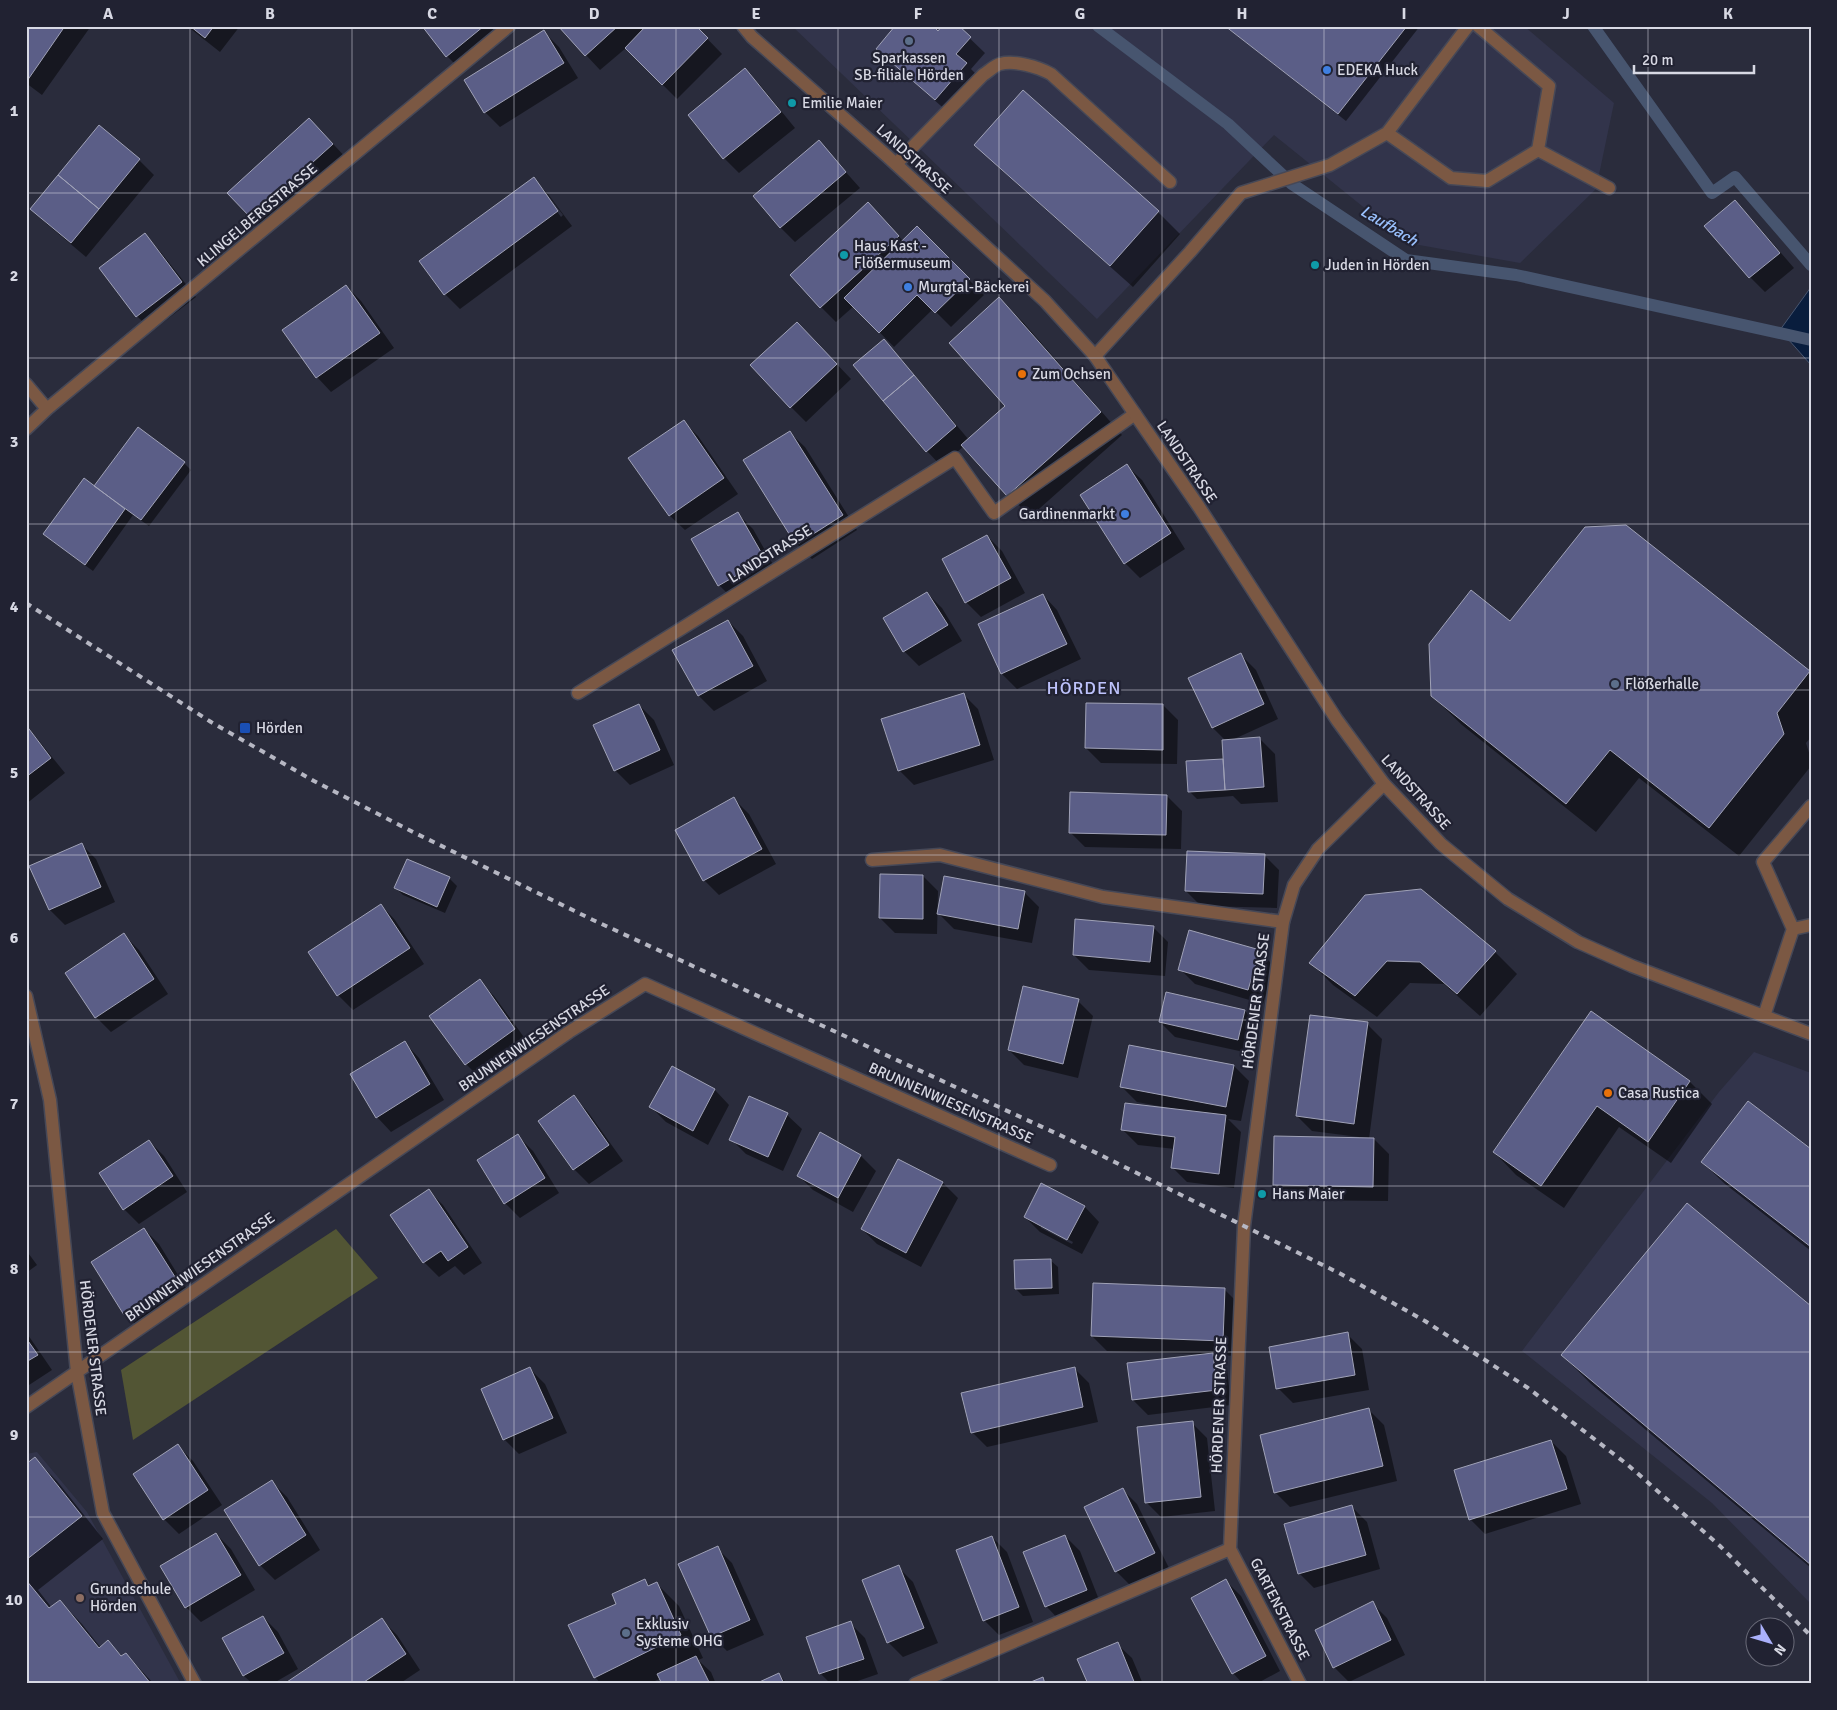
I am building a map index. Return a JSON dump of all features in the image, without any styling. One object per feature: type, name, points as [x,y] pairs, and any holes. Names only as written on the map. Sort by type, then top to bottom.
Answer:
[{"type":"street","name":"KLINGELBERGSTRASSE","points":[[26,430],[47,409],[509,26]]},
{"type":"street","name":"LANDSTRASSE","points":[[742,26],[1045,301],[1095,356],[1199,507],[1337,720],[1384,784],[1441,844],[1508,899],[1578,942],[1632,966],[1811,1034]]},
{"type":"street","points":[[1095,356],[1242,193],[1330,165],[1387,133],[1468,26]]},
{"type":"street","points":[[1387,133],[1451,178],[1487,181],[1538,150],[1548,86],[1478,26]]},
{"type":"street","points":[[896,164],[983,75],[1000,64],[1022,64],[1037,66],[1051,74],[1170,182]]},
{"type":"street","points":[[1538,150],[1609,188]]},
{"type":"street","points":[[26,384],[47,409]]},
{"type":"street","name":"LANDSTRASSE","points":[[578,693],[954,458],[994,513],[1135,414]]},
{"type":"street","name":"HÖRDENER STRASSE","points":[[1230,1549],[1244,1226],[1283,922],[1294,885],[1318,849],[1384,784]]},
{"type":"street","points":[[1764,1016],[1793,929],[1763,862],[1811,806]]},
{"type":"street","name":"HÖRDENER STRASSE","points":[[872,860],[940,855],[1103,897],[1283,922]]},
{"type":"street","points":[[1793,929],[1811,925]]},
{"type":"street","name":"BRUNNENWIESENSTRASSE","points":[[77,1372],[569,1032],[645,984],[1050,1165]]},
{"type":"street","name":"HÖRDENER STRASSE","points":[[26,996],[50,1100],[77,1372],[103,1513],[195,1684]]},
{"type":"street","points":[[26,1407],[77,1372]]},
{"type":"street","points":[[915,1684],[1230,1549]]},
{"type":"street","name":"GARTENSTRASSE","points":[[1230,1549],[1300,1684]]},
{"type":"shaded area","points":[[792,26],[1524,26],[1614,103],[1596,189],[1520,263],[1408,243],[1274,135],[1097,319]]},
{"type":"shaded area","points":[[1811,287],[1811,365],[1780,330]]},
{"type":"shaded area","points":[[1754,1052],[1811,1073],[1811,1604],[1712,1503],[1522,1351],[1719,1092]]},
{"type":"shaded area","name":"Grundschule Hörden","points":[[37,1452],[87,1512],[181,1684],[26,1684],[26,1454]]},
{"type":"green space","points":[[336,1229],[378,1278],[133,1440],[121,1370]]},
{"type":"building","points":[[26,26],[65,26],[27,81],[26,80]]},
{"type":"building","points":[[190,26],[214,26],[205,38]]},
{"type":"building","points":[[422,26],[484,26],[446,57]]},
{"type":"building","points":[[558,26],[618,26],[585,56]]},
{"type":"building","points":[[646,26],[696,26],[708,38],[662,85],[625,48]]},
{"type":"building","points":[[895,26],[933,26],[938,31],[942,26],[959,26],[971,37],[956,54],[967,63],[935,100],[876,49]]},
{"type":"building","name":"EDEKA Huck","points":[[1225,26],[1407,26],[1338,114]]},
{"type":"building","points":[[544,30],[564,63],[484,113],[464,80]]},
{"type":"building","points":[[745,68],[781,112],[723,159],[688,115]]},
{"type":"building","points":[[1023,90],[1159,211],[1110,266],[974,145]]},
{"type":"building","points":[[309,118],[333,144],[251,218],[227,193]]},
{"type":"building","points":[[99,125],[140,159],[99,209],[58,175]]},
{"type":"building","points":[[819,140],[846,172],[780,228],[753,196]]},
{"type":"building","points":[[58,175],[99,209],[71,243],[30,209]]},
{"type":"building","points":[[534,177],[558,211],[444,295],[419,261]]},
{"type":"building","points":[[1735,200],[1780,253],[1749,278],[1704,226]]},
{"type":"building","name":"Haus Kast - Flößermuseum","points":[[868,202],[899,236],[820,308],[790,275]]},
{"type":"building","name":"Murgtal-Bäckerei","points":[[917,226],[970,279],[935,313],[917,295],[879,333],[844,298]]},
{"type":"building","points":[[145,233],[182,282],[136,317],[99,268]]},
{"type":"building","points":[[346,285],[380,333],[316,378],[282,330]]},
{"type":"building","name":"Zum Ochsen","points":[[999,297],[1101,412],[1007,496],[961,445],[1005,406],[949,343]]},
{"type":"building","points":[[797,322],[837,364],[790,408],[750,365]]},
{"type":"building","points":[[884,339],[914,375],[883,401],[853,365]]},
{"type":"building","points":[[914,375],[956,426],[926,452],[883,401]]},
{"type":"building","points":[[684,420],[724,478],[669,516],[628,458]]},
{"type":"building","points":[[138,427],[185,462],[141,520],[94,486]]},
{"type":"building","points":[[790,431],[843,515],[796,545],[743,460]]},
{"type":"building","name":"Gardinenmarkt","points":[[1127,464],[1171,533],[1124,564],[1080,495]]},
{"type":"building","points":[[84,478],[125,509],[85,565],[43,534]]},
{"type":"building","points":[[738,512],[765,559],[718,586],[691,539]]},
{"type":"building","name":"Flößerhalle","points":[[1626,525],[1810,671],[1777,713],[1784,734],[1709,828],[1610,750],[1566,804],[1431,696],[1429,644],[1471,590],[1510,621],[1585,527]]},
{"type":"building","points":[[987,535],[1011,578],[965,603],[942,559]]},
{"type":"building","points":[[927,592],[948,625],[903,652],[883,618]]},
{"type":"building","points":[[1043,594],[1067,644],[1001,674],[978,624]]},
{"type":"building","points":[[728,620],[753,666],[698,696],[672,650]]},
{"type":"building","points":[[1241,653],[1264,704],[1212,728],[1188,678]]},
{"type":"building","points":[[964,693],[980,745],[898,771],[881,719]]},
{"type":"building","points":[[1086,703],[1163,704],[1163,750],[1085,748]]},
{"type":"building","points":[[639,704],[660,750],[614,771],[593,725]]},
{"type":"building","points":[[26,725],[51,758],[26,777]]},
{"type":"building","points":[[1260,737],[1264,787],[1225,790],[1222,740]]},
{"type":"building","points":[[1223,759],[1225,790],[1188,792],[1186,761]]},
{"type":"building","points":[[1070,792],[1167,795],[1166,835],[1069,833]]},
{"type":"building","points":[[734,797],[762,849],[703,881],[675,830]]},
{"type":"building","points":[[82,843],[101,887],[49,910],[29,866]]},
{"type":"building","points":[[1187,851],[1265,854],[1263,894],[1185,891]]},
{"type":"building","points":[[407,859],[450,877],[437,907],[394,888]]},
{"type":"building","points":[[880,874],[923,875],[923,919],[879,918]]},
{"type":"building","points":[[944,876],[1025,891],[1018,929],[937,914]]},
{"type":"building","points":[[1421,889],[1496,951],[1457,994],[1420,962],[1387,961],[1355,996],[1309,963],[1365,895]]},
{"type":"building","points":[[381,904],[410,948],[337,996],[308,952]]},
{"type":"building","points":[[1075,919],[1154,926],[1150,962],[1073,955]]},
{"type":"building","points":[[1189,930],[1260,950],[1248,990],[1178,970]]},
{"type":"building","points":[[124,933],[154,979],[95,1018],[65,973]]},
{"type":"building","points":[[480,979],[515,1029],[465,1065],[429,1016]]},
{"type":"building","points":[[1023,986],[1079,999],[1063,1064],[1008,1050]]},
{"type":"building","points":[[1166,992],[1245,1010],[1238,1040],[1159,1022]]},
{"type":"building","name":"Casa Rustica","points":[[1591,1011],[1690,1081],[1648,1142],[1597,1106],[1541,1186],[1493,1152]]},
{"type":"building","points":[[1310,1015],[1368,1022],[1354,1124],[1296,1116]]},
{"type":"building","points":[[405,1041],[430,1084],[376,1118],[350,1074]]},
{"type":"building","points":[[1129,1045],[1234,1065],[1226,1107],[1120,1087]]},
{"type":"building","points":[[672,1066],[715,1089],[693,1131],[649,1107]]},
{"type":"building","points":[[574,1095],[609,1145],[573,1170],[538,1121]]},
{"type":"building","points":[[749,1096],[788,1113],[768,1157],[729,1140]]},
{"type":"building","points":[[1748,1101],[1811,1149],[1811,1247],[1701,1162]]},
{"type":"building","points":[[1125,1103],[1226,1115],[1219,1174],[1171,1168],[1175,1137],[1121,1130]]},
{"type":"building","points":[[820,1132],[861,1155],[838,1198],[797,1176]]},
{"type":"building","points":[[518,1134],[545,1178],[504,1204],[477,1160]]},
{"type":"building","points":[[1274,1136],[1374,1138],[1373,1187],[1273,1185]]},
{"type":"building","points":[[149,1140],[173,1176],[123,1210],[99,1173]]},
{"type":"building","points":[[898,1159],[943,1182],[906,1253],[861,1229]]},
{"type":"building","points":[[1041,1183],[1085,1206],[1067,1240],[1024,1217]]},
{"type":"building","points":[[429,1189],[468,1247],[448,1261],[441,1251],[423,1263],[390,1215]]},
{"type":"building","points":[[1687,1203],[1811,1306],[1811,1565],[1561,1355]]},
{"type":"building","points":[[144,1228],[177,1280],[124,1315],[91,1262]]},
{"type":"building","points":[[1051,1259],[1052,1288],[1015,1289],[1014,1260]]},
{"type":"building","points":[[1093,1283],[1225,1288],[1223,1341],[1091,1336]]},
{"type":"building","points":[[1348,1332],[1355,1375],[1276,1389],[1269,1347]]},
{"type":"building","points":[[26,1338],[38,1355],[26,1362]]},
{"type":"building","points":[[1213,1353],[1217,1390],[1132,1400],[1127,1363]]},
{"type":"building","points":[[530,1367],[553,1418],[503,1440],[481,1389]]},
{"type":"building","points":[[1075,1367],[1083,1407],[971,1433],[961,1393]]},
{"type":"building","points":[[1369,1408],[1383,1466],[1274,1493],[1260,1435]]},
{"type":"building","points":[[1193,1421],[1201,1497],[1145,1503],[1137,1427]]},
{"type":"building","points":[[1551,1440],[1567,1489],[1469,1520],[1454,1470]]},
{"type":"building","points":[[178,1444],[208,1490],[163,1520],[133,1474]]},
{"type":"building","points":[[35,1457],[82,1516],[26,1560],[26,1464]]},
{"type":"building","points":[[272,1480],[306,1535],[259,1566],[224,1510]]},
{"type":"building","points":[[1123,1488],[1155,1553],[1115,1572],[1084,1507]]},
{"type":"building","points":[[1352,1505],[1366,1555],[1298,1574],[1284,1524]]},
{"type":"building","points":[[216,1533],[241,1575],[185,1608],[160,1566]]},
{"type":"building","points":[[1065,1535],[1087,1590],[1045,1607],[1023,1552]]},
{"type":"building","points":[[992,1536],[1019,1607],[983,1621],[956,1550]]},
{"type":"building","points":[[718,1546],[750,1620],[711,1637],[678,1564]]},
{"type":"building","points":[[899,1565],[924,1628],[887,1643],[862,1580]]},
{"type":"building","points":[[645,1579],[648,1586],[657,1582],[681,1635],[594,1678],[568,1625],[616,1604],[612,1594]]},
{"type":"building","points":[[1226,1579],[1266,1656],[1232,1674],[1191,1598]]},
{"type":"building","points":[[26,1580],[49,1608],[60,1600],[99,1648],[108,1640],[121,1656],[126,1653],[151,1684],[26,1684]]},
{"type":"building","points":[[1373,1601],[1391,1640],[1333,1668],[1315,1630]]},
{"type":"building","points":[[263,1616],[284,1653],[243,1676],[222,1638]]},
{"type":"building","points":[[382,1618],[406,1654],[361,1684],[284,1684]]},
{"type":"building","points":[[851,1621],[864,1659],[819,1674],[806,1637]]},
{"type":"building","points":[[1118,1642],[1135,1684],[1088,1684],[1077,1659]]},
{"type":"building","points":[[696,1656],[710,1684],[662,1684],[657,1674]]},
{"type":"building","points":[[779,1673],[784,1684],[755,1684]]},
{"type":"building","points":[[1043,1677],[1045,1684],[1026,1684]]},
{"type":"waterway","name":"Laufbach","points":[[1098,26],[1228,124],[1292,184],[1406,260],[1516,275],[1811,340]]},
{"type":"waterway","points":[[1593,26],[1712,193],[1735,177],[1811,265]]},
{"type":"railway","points":[[26,603],[211,722],[314,781],[413,832],[593,920],[1064,1137],[1341,1274],[1425,1321],[1528,1388],[1628,1465],[1720,1546],[1811,1636]]},
{"type":"place","name":"Sparkassen SB-filiale Hörden","points":[[909,41]]},
{"type":"place","name":"EDEKA Huck","points":[[1327,70]]},
{"type":"place","name":"Emilie Maier","points":[[792,103]]},
{"type":"place","name":"Haus Kast - Flößermuseum","points":[[844,255]]},
{"type":"place","name":"Juden in Hörden","points":[[1315,265]]},
{"type":"place","name":"Murgtal-Bäckerei","points":[[908,287]]},
{"type":"place","name":"Zum Ochsen","points":[[1022,374]]},
{"type":"place","name":"Gardinenmarkt","points":[[1125,514]]},
{"type":"place","name":"Flößerhalle","points":[[1615,684]]},
{"type":"place","name":"Hörden","points":[[245,728]]},
{"type":"place","name":"Casa Rustica","points":[[1608,1093]]},
{"type":"place","name":"Hans Maier","points":[[1262,1194]]},
{"type":"place","name":"Grundschule Hörden","points":[[80,1598]]},
{"type":"place","name":"Exklusiv Systeme OHG","points":[[626,1633]]},
{"type":"district","name":"HÖRDEN","points":[[1084,688]]}]
